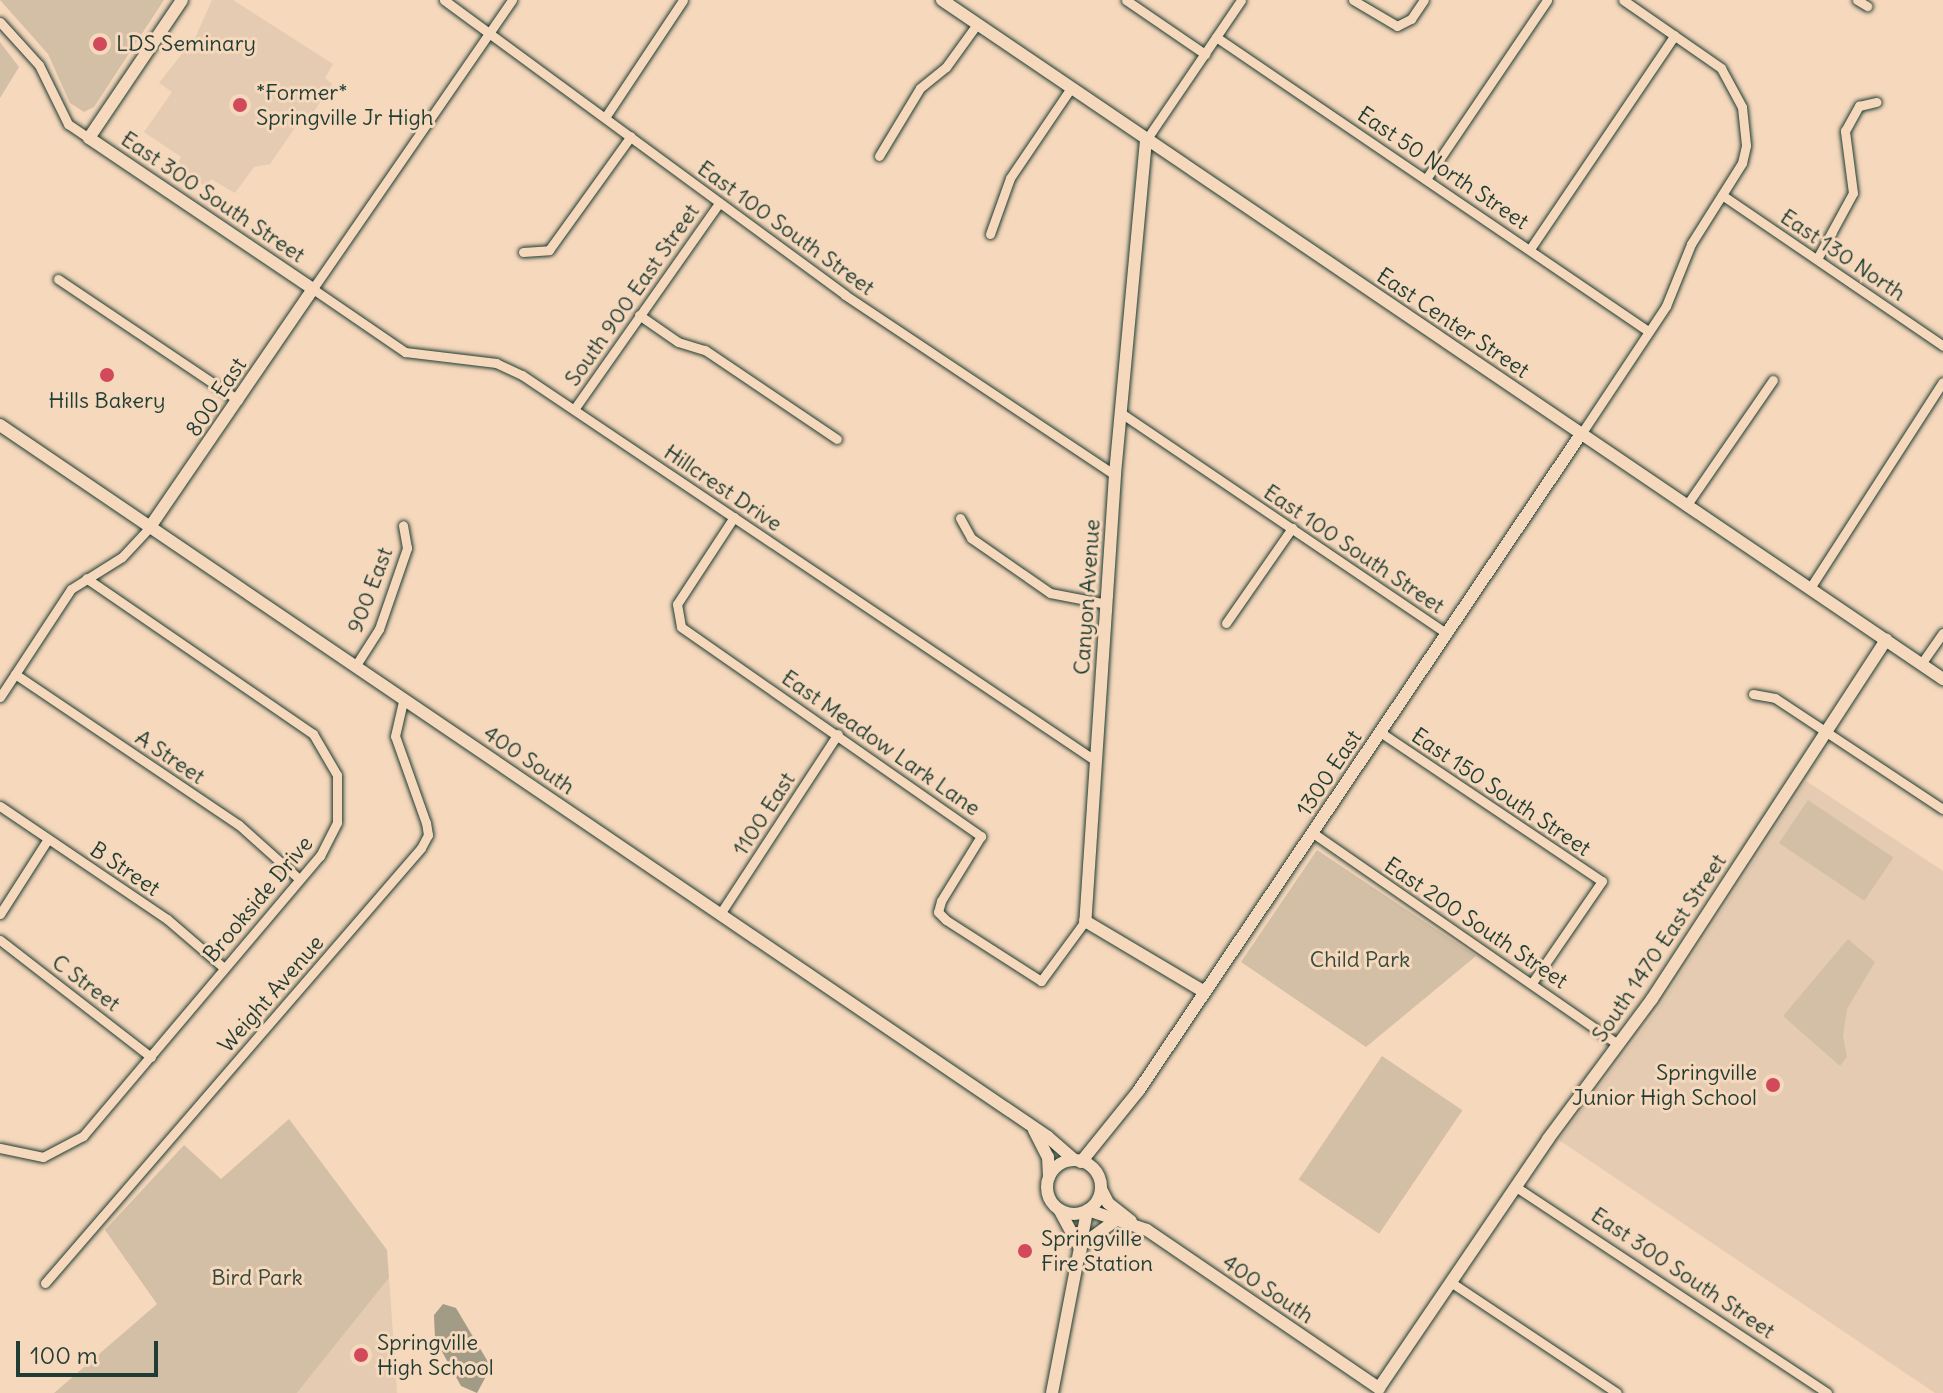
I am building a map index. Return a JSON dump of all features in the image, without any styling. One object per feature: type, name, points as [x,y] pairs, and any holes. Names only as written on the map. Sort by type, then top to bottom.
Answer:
[{"type":"street","points":[[0,22],[39,65],[68,124],[89,138],[182,0]]},
{"type":"street","name":"East 100 South Street","points":[[444,0],[606,116],[845,295],[1115,475]]},
{"type":"street","points":[[313,289],[512,0]]},
{"type":"street","points":[[606,116],[683,0]]},
{"type":"street","name":"East Center Street","points":[[942,0],[1943,679]]},
{"type":"street","points":[[1126,0],[1205,54]]},
{"type":"street","points":[[1146,140],[1241,0]]},
{"type":"street","points":[[1353,0],[1397,26],[1411,19],[1424,0]]},
{"type":"street","points":[[1426,179],[1547,0]]},
{"type":"street","points":[[1581,434],[1648,331],[1745,155],[1745,127],[1738,96],[1721,68],[1623,0]]},
{"type":"street","points":[[1857,0],[1867,6]]},
{"type":"street","points":[[879,156],[920,88],[946,67],[977,24]]},
{"type":"street","points":[[1530,249],[1675,35]]},
{"type":"street","name":"East 50 North Street","points":[[1216,37],[1648,331]]},
{"type":"street","points":[[990,234],[1010,178],[1071,88]]},
{"type":"street","points":[[1817,259],[1853,193],[1845,131],[1859,106],[1877,102]]},
{"type":"street","points":[[523,252],[549,250],[631,136]]},
{"type":"street","name":"East 300 South Street","points":[[89,138],[313,289]]},
{"type":"street","name":"Canyon Avenue","points":[[1085,921],[1115,475],[1146,140]]},
{"type":"street","name":"East 130 North","points":[[1722,195],[1943,346]]},
{"type":"street","name":"South 900 East Street","points":[[575,408],[719,203]]},
{"type":"street","points":[[58,279],[238,400]]},
{"type":"street","name":"800 East","points":[[150,527],[313,289]]},
{"type":"street","name":"Hillcrest Drive","points":[[313,289],[405,352],[496,363],[575,408],[1096,761]]},
{"type":"street","points":[[639,315],[678,342],[705,350],[837,439]]},
{"type":"street","points":[[1686,506],[1773,380]]},
{"type":"street","points":[[1810,588],[1943,382]]},
{"type":"street","name":"East 100 South Street","points":[[1121,413],[1447,634]]},
{"type":"street","name":"400 South","points":[[0,425],[356,665],[1078,1161]]},
{"type":"street","name":"1300 East","points":[[1078,1161],[1109,1133],[1581,434]]},
{"type":"street","name":"East Meadow Lark Lane","points":[[734,517],[677,604],[681,627],[981,836],[941,901],[938,912],[946,920],[1041,981],[1085,921]]},
{"type":"street","points":[[960,518],[971,538],[1050,593],[1107,604]]},
{"type":"street","name":"900 East","points":[[356,665],[379,629],[407,548],[403,525]]},
{"type":"street","points":[[0,697],[59,603],[86,578],[122,557],[150,527]]},
{"type":"street","points":[[1226,623],[1292,528]]},
{"type":"street","name":"Brookside Drive","points":[[0,1148],[34,1158],[69,1148],[151,1057],[298,878],[320,856],[337,822],[338,785],[328,755],[301,725],[86,578]]},
{"type":"street","points":[[1921,664],[1943,633]]},
{"type":"street","name":"South 1470 East Street","points":[[1381,1391],[1516,1187],[1618,1044],[1886,640]]},
{"type":"street","name":"A Street","points":[[15,674],[239,825],[298,878]]},
{"type":"street","points":[[1753,694],[1775,698],[1943,809]]},
{"type":"street","name":"Weight Avenue","points":[[45,1283],[421,848],[428,835],[426,823],[395,736],[404,698]]},
{"type":"street","name":"East 150 South Street","points":[[1380,732],[1602,881],[1532,983]]},
{"type":"street","name":"1100 East","points":[[720,914],[838,734]]},
{"type":"street","name":"B Street","points":[[0,806],[167,919],[224,968]]},
{"type":"street","name":"East 200 South Street","points":[[1313,833],[1618,1044]]},
{"type":"street","points":[[0,914],[48,839]]},
{"type":"street","points":[[1085,921],[1203,991]]},
{"type":"street","name":"C Street","points":[[0,940],[151,1057]]},
{"type":"street","points":[[1034,1130],[1048,1157],[1049,1199],[1082,1247]]},
{"type":"street","name":"1300 East","points":[[1100,1187],[1099,1163],[1109,1133]]},
{"type":"street","points":[[1049,1177],[1060,1165],[1078,1161],[1095,1171],[1100,1187],[1088,1210],[1052,1393]]},
{"type":"street","name":"400 South","points":[[1100,1187],[1108,1203],[1133,1223],[1381,1391]]},
{"type":"street","name":"East 300 South Street","points":[[1516,1187],[1827,1393]]},
{"type":"street","points":[[1059,1210],[1073,1214],[1088,1210]]},
{"type":"street","name":"400 South","points":[[1088,1210],[1133,1223]]},
{"type":"street","points":[[1082,1247],[1099,1227],[1117,1219]]},
{"type":"street","points":[[1452,1283],[1617,1393]]},
{"type":"shaded area","name":"*Former* Springville Jr High","points":[[212,0],[233,0],[333,64],[325,78],[332,84],[307,122],[301,119],[270,164],[254,167],[235,193],[211,179],[206,187],[176,166],[181,157],[144,132],[172,92],[159,83],[196,36]]},
{"type":"shaded area","name":"Springville Junior High School","points":[[1806,781],[1943,871],[1943,1393],[1935,1393],[1559,1140],[1656,1012]]},
{"type":"shaded area","name":"Springville High School","points":[[389,1278],[397,1393],[297,1393],[358,1317]]},
{"type":"shaded area","points":[[443,1304],[456,1308],[491,1367],[477,1393],[461,1386],[435,1339],[434,1315]]},
{"type":"green space","points":[[0,0],[164,0],[94,107],[84,112],[70,103],[48,54]]},
{"type":"green space","points":[[0,42],[19,67],[0,98]]},
{"type":"green space","points":[[1808,800],[1893,858],[1864,901],[1779,843]]},
{"type":"green space","name":"Child Park","points":[[1317,850],[1476,956],[1366,1047],[1241,962]]},
{"type":"green space","points":[[1848,939],[1875,962],[1847,1009],[1843,1036],[1847,1057],[1840,1066],[1783,1016]]},
{"type":"green space","points":[[1382,1056],[1462,1110],[1379,1234],[1299,1180]]},
{"type":"green space","name":"Bird Park","points":[[289,1119],[387,1250],[389,1278],[297,1393],[54,1393],[157,1304],[105,1230],[184,1145],[221,1179]]},
{"type":"place","name":"LDS Seminary","points":[[100,44]]},
{"type":"place","name":"*Former* Springville Jr High","points":[[240,105]]},
{"type":"place","name":"Hills Bakery","points":[[107,375]]},
{"type":"place","name":"Springville Junior High School","points":[[1773,1085]]},
{"type":"place","name":"Springville Fire Station","points":[[1025,1251]]},
{"type":"place","name":"Springville High School","points":[[361,1355]]}]
